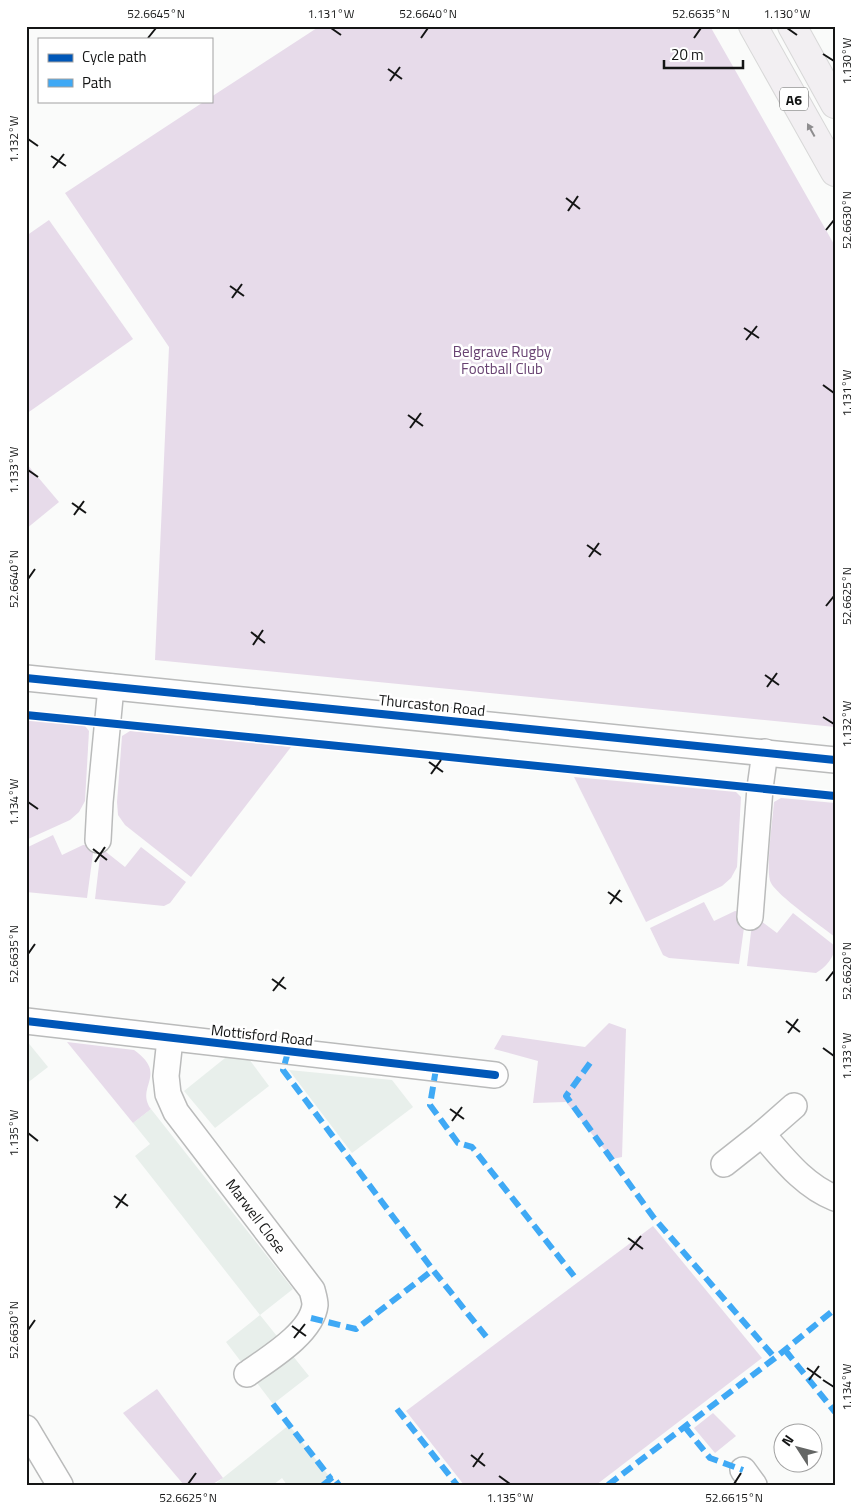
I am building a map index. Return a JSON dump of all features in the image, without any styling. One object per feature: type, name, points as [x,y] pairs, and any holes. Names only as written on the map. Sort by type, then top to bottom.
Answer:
[{"type":"main road","name":"A6","points":[[753,26],[835,172]]},
{"type":"main road","name":"A6","points":[[792,26],[835,104]]},
{"type":"street","name":"Thurcaston Road","points":[[26,678],[835,760]]},
{"type":"street","points":[[98,840],[111,687]]},
{"type":"street","points":[[750,917],[760,788],[765,752]]},
{"type":"street","name":"Mottisford Road","points":[[26,1021],[495,1075]]},
{"type":"street","name":"Marwell Close","points":[[170,1039],[166,1076],[168,1094],[176,1112],[312,1290],[315,1305],[311,1318],[302,1332],[247,1374]]},
{"type":"street","points":[[724,1164],[794,1106]]},
{"type":"street","points":[[762,1134],[806,1182],[835,1198]]},
{"type":"street","points":[[26,1428],[60,1485]]},
{"type":"shaded area","points":[[26,1040],[48,1067],[26,1084]]},
{"type":"shaded area","points":[[230,1054],[249,1059],[269,1086],[215,1128],[184,1091]]},
{"type":"shaded area","points":[[289,1070],[392,1080],[413,1107],[352,1153]]},
{"type":"shaded area","points":[[151,1109],[293,1289],[260,1315],[135,1156],[150,1144],[133,1123]]},
{"type":"shaded area","points":[[260,1315],[309,1376],[273,1404],[226,1342]]},
{"type":"shaded area","points":[[289,1425],[332,1480],[325,1485],[287,1485],[282,1478],[273,1485],[214,1485]]},
{"type":"green space","name":"Belgrave Rugby Football Club","points":[[320,26],[710,26],[835,246],[835,727],[155,660],[169,347],[65,193],[203,102],[212,102],[212,96]]},
{"type":"green space","points":[[49,220],[133,339],[26,414],[26,236]]},
{"type":"green space","points":[[26,463],[59,502],[26,529]]},
{"type":"green space","points":[[26,720],[85,726],[89,731],[85,801],[79,812],[70,820],[26,840]]},
{"type":"green space","points":[[130,731],[291,747],[191,877],[125,825],[118,815],[117,802],[122,736]]},
{"type":"green space","points":[[574,777],[736,792],[741,797],[737,867],[731,878],[722,886],[646,922]]},
{"type":"green space","points":[[781,798],[835,803],[835,937],[791,903],[771,883],[769,877],[769,856],[774,802]]},
{"type":"green space","points":[[53,835],[62,855],[83,845],[94,846],[87,898],[26,892],[26,848]]},
{"type":"green space","points":[[141,847],[186,882],[170,903],[164,906],[95,899],[101,848],[125,867]]},
{"type":"green space","points":[[704,902],[714,921],[735,911],[746,913],[739,964],[669,958],[663,955],[650,928]]},
{"type":"green space","points":[[793,913],[835,946],[835,950],[826,965],[816,973],[747,966],[753,915],[777,933]]},
{"type":"green space","points":[[609,1023],[626,1029],[622,1157],[612,1159],[566,1102],[533,1103],[538,1061],[494,1049],[502,1035],[585,1047]]},
{"type":"green space","points":[[67,1042],[134,1050],[144,1059],[149,1067],[151,1074],[147,1101],[151,1109],[133,1123]]},
{"type":"green space","points":[[653,1226],[762,1358],[596,1485],[464,1485],[406,1411]]},
{"type":"green space","points":[[157,1389],[223,1478],[211,1485],[184,1485],[123,1413]]},
{"type":"green space","points":[[713,1413],[736,1436],[715,1453],[694,1428]]},
{"type":"marked path","points":[[288,1052],[283,1070],[433,1270],[488,1339]]},
{"type":"marked path","points":[[590,1063],[566,1096],[654,1218],[775,1358]]},
{"type":"marked path","points":[[436,1069],[430,1105],[458,1143],[472,1147],[574,1276]]},
{"type":"marked path","points":[[311,1318],[356,1329],[433,1270]]},
{"type":"marked path","points":[[608,1485],[775,1358],[835,1309]]},
{"type":"marked path","points":[[785,1350],[835,1412]]},
{"type":"marked path","points":[[273,1404],[331,1479]]},
{"type":"marked path","points":[[397,1409],[457,1485]]},
{"type":"marked path","points":[[685,1427],[710,1458],[743,1470]]},
{"type":"marked path","points":[[323,1485],[333,1477],[339,1485]]},
{"type":"cycle path","points":[[26,678],[835,760]]},
{"type":"cycle path","points":[[26,715],[835,796]]},
{"type":"cycle path","points":[[26,1021],[495,1075]]}]
